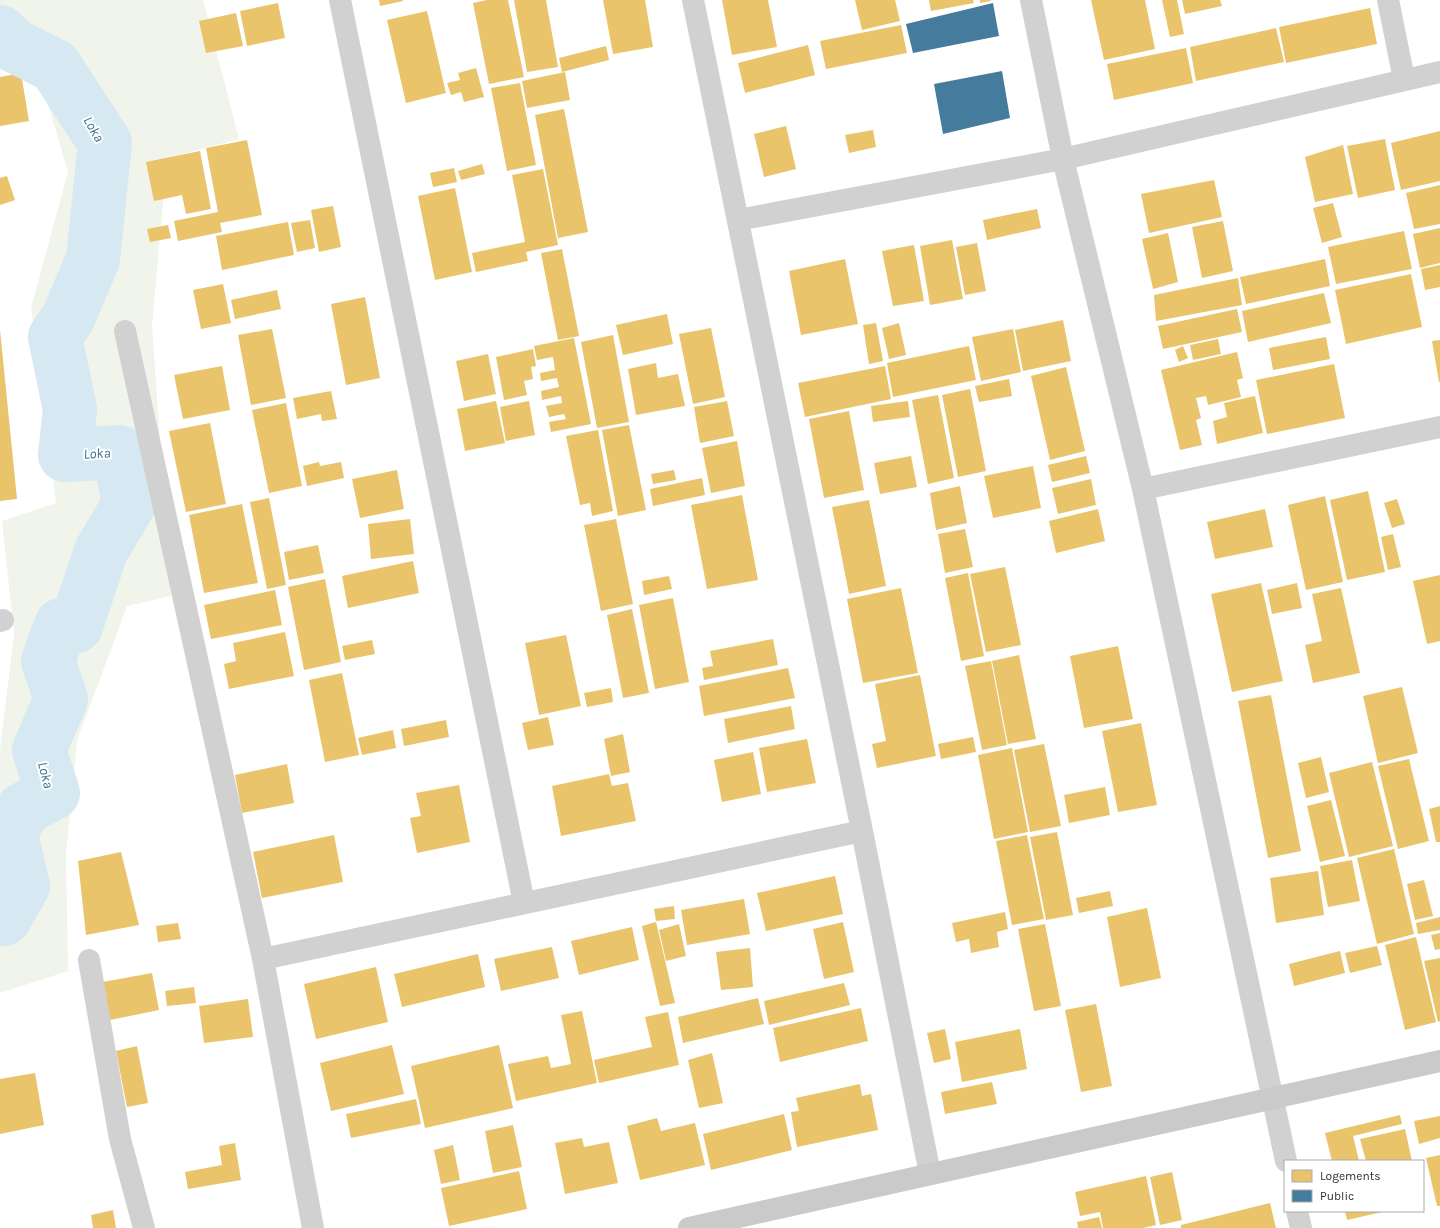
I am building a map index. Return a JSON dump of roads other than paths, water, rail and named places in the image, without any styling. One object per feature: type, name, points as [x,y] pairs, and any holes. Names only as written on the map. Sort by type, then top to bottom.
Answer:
[{"type":"street","points":[[340,0],[524,903]]},
{"type":"street","points":[[693,0],[862,831],[930,1174]]},
{"type":"street","points":[[1031,0],[1062,159],[1143,489],[1286,1160]]},
{"type":"street","points":[[1388,0],[1404,79]]},
{"type":"street","points":[[738,220],[1062,159],[1404,79],[1440,72]]},
{"type":"street","points":[[125,331],[263,959],[313,1228]]},
{"type":"street","points":[[1143,489],[1440,427]]},
{"type":"street","points":[[263,959],[862,831]]},
{"type":"street","points":[[89,960],[120,1139],[144,1228]]},
{"type":"street","points":[[689,1228],[1440,1061]]},
{"type":"street","points":[[1297,1212],[1301,1228]]},
{"type":"waterway","name":"Loka","points":[[0,32],[15,46],[55,66],[105,143],[93,259],[68,318],[55,337],[70,409],[65,455],[119,452],[129,504],[101,551],[76,626],[61,625],[48,661],[61,699],[39,750],[53,793],[22,810],[11,834],[23,886],[4,919],[0,919]]}]
